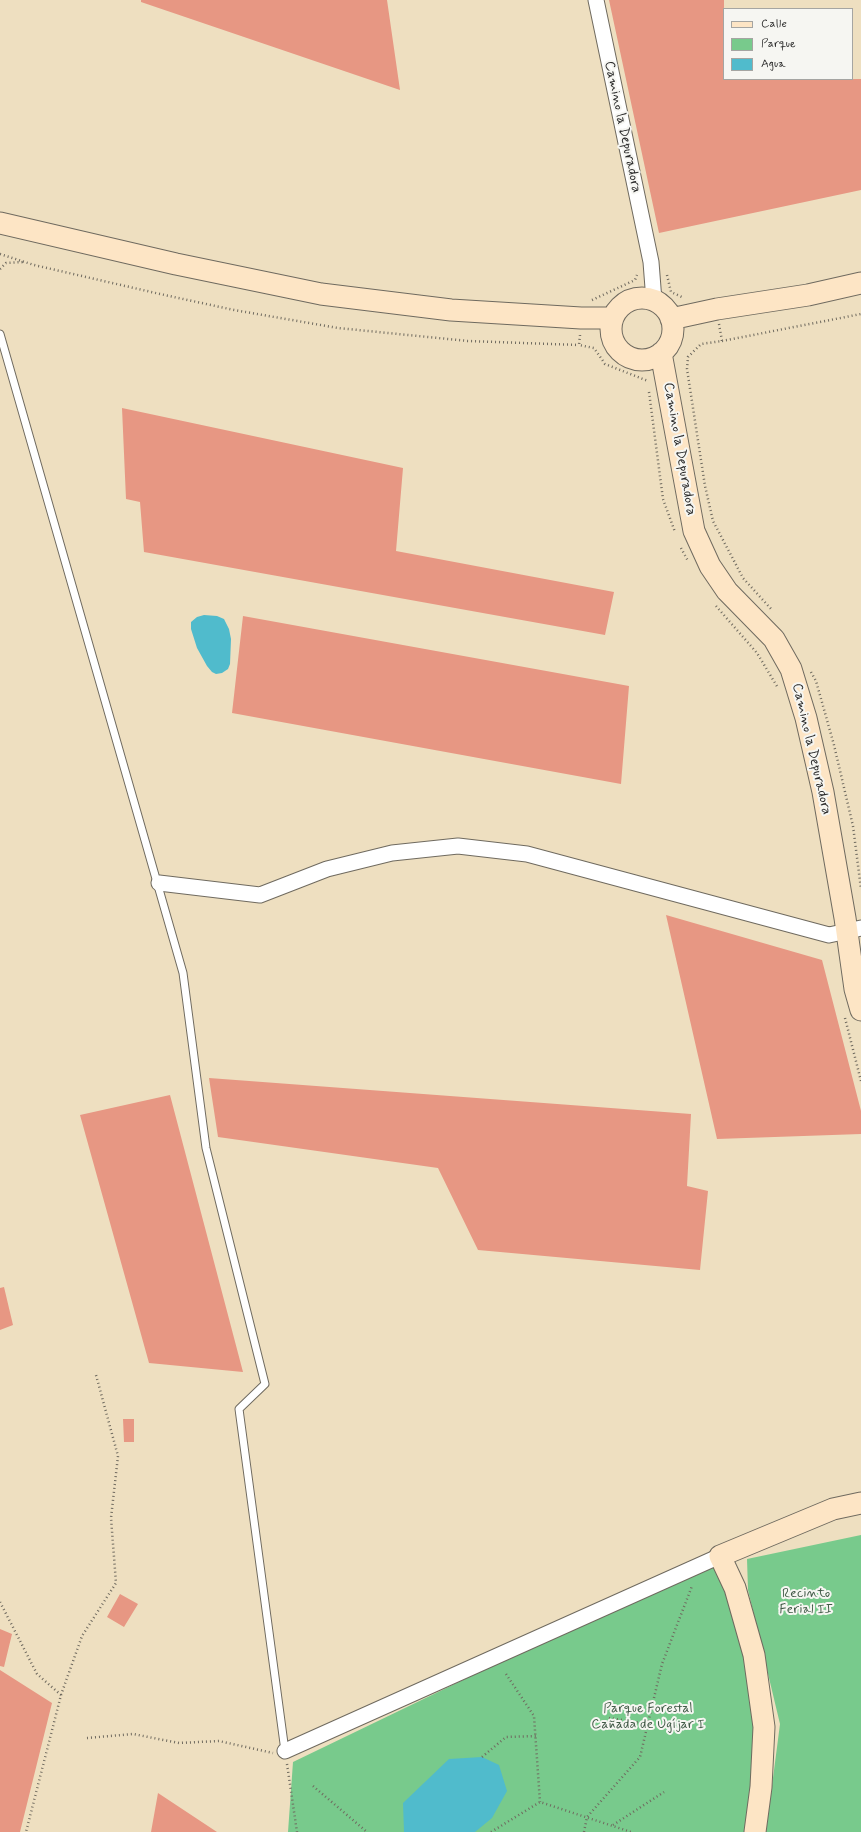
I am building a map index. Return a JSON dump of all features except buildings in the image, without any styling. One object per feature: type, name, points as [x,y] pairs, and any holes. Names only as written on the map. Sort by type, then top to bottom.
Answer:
[{"type":"street","name":"Camino la Depuradora","points":[[596,0],[651,268],[654,301]]},
{"type":"street","points":[[0,223],[176,264],[321,294],[451,310],[581,318],[613,318]]},
{"type":"street","points":[[671,319],[717,309],[808,295],[861,283]]},
{"type":"street","points":[[642,298],[654,301],[661,305],[671,319],[673,334],[667,348],[661,353],[649,360],[636,360],[623,354],[614,344],[611,331],[613,318],[620,307],[630,300],[642,298]]},
{"type":"street","name":"Camino la Depuradora","points":[[661,353],[694,531],[710,566],[727,591],[774,639],[791,670],[806,718],[854,929],[855,988],[852,1011]]},
{"type":"street","points":[[158,883],[260,895],[327,869],[385,855],[458,846],[527,854],[829,935],[854,929]]},
{"type":"street","points":[[285,1751],[720,1556],[833,1509],[861,1503]]},
{"type":"street","points":[[720,1556],[735,1588],[754,1655],[764,1727],[761,1787],[755,1832]]},
{"type":"lane","points":[[0,334],[183,973],[206,1148],[265,1384],[239,1409],[285,1751]]},
{"type":"path","points":[[0,254],[34,265],[71,274],[234,310],[338,328],[468,341],[579,345],[594,348],[604,364],[648,380],[663,499],[676,535]]},
{"type":"path","points":[[0,269],[6,263],[28,262]]},
{"type":"path","points":[[579,345],[582,304],[635,280],[639,270],[666,267],[671,292],[688,301]]},
{"type":"path","points":[[717,309],[722,341]]},
{"type":"path","points":[[774,612],[743,578],[713,521],[705,486],[687,369],[688,357],[701,344],[861,314]]},
{"type":"path","points":[[679,542],[688,562]]},
{"type":"path","points":[[712,600],[720,613],[757,653],[778,688],[780,695]]},
{"type":"path","points":[[809,668],[816,682],[834,745],[853,826],[861,889]]},
{"type":"path","points":[[852,1011],[861,1081]]},
{"type":"path","points":[[26,1832],[61,1695],[82,1636],[116,1583],[110,1518],[118,1456],[96,1375]]},
{"type":"path","points":[[584,1832],[587,1817],[640,1757],[662,1664],[692,1586]]},
{"type":"path","points":[[0,1602],[37,1674],[61,1695]]},
{"type":"path","points":[[506,1674],[534,1716],[540,1802]]},
{"type":"path","points":[[609,1718],[648,1724]]},
{"type":"path","points":[[88,1738],[133,1734],[179,1743],[219,1741],[277,1754],[285,1751],[297,1832]]},
{"type":"path","points":[[482,1757],[506,1737],[536,1736]]},
{"type":"path","points":[[313,1786],[367,1832]]},
{"type":"path","points":[[612,1826],[664,1792]]},
{"type":"path","points":[[491,1832],[540,1802],[631,1832]]},
{"type":"green space","name":"Recinto Ferial II","points":[[861,1535],[861,1832],[766,1832],[780,1724],[748,1590],[747,1559]]},
{"type":"green space","name":"Parque Forestal Cañada de Ugíjar I","points":[[720,1556],[754,1655],[755,1832],[288,1832],[293,1762]]},
{"type":"water","points":[[204,615],[217,616],[224,619],[229,629],[231,639],[230,664],[228,669],[222,673],[216,674],[207,666],[197,648],[191,629],[191,622],[197,617]]},
{"type":"water","points":[[482,1757],[499,1765],[507,1791],[492,1818],[475,1832],[404,1832],[403,1803],[449,1759]]}]
